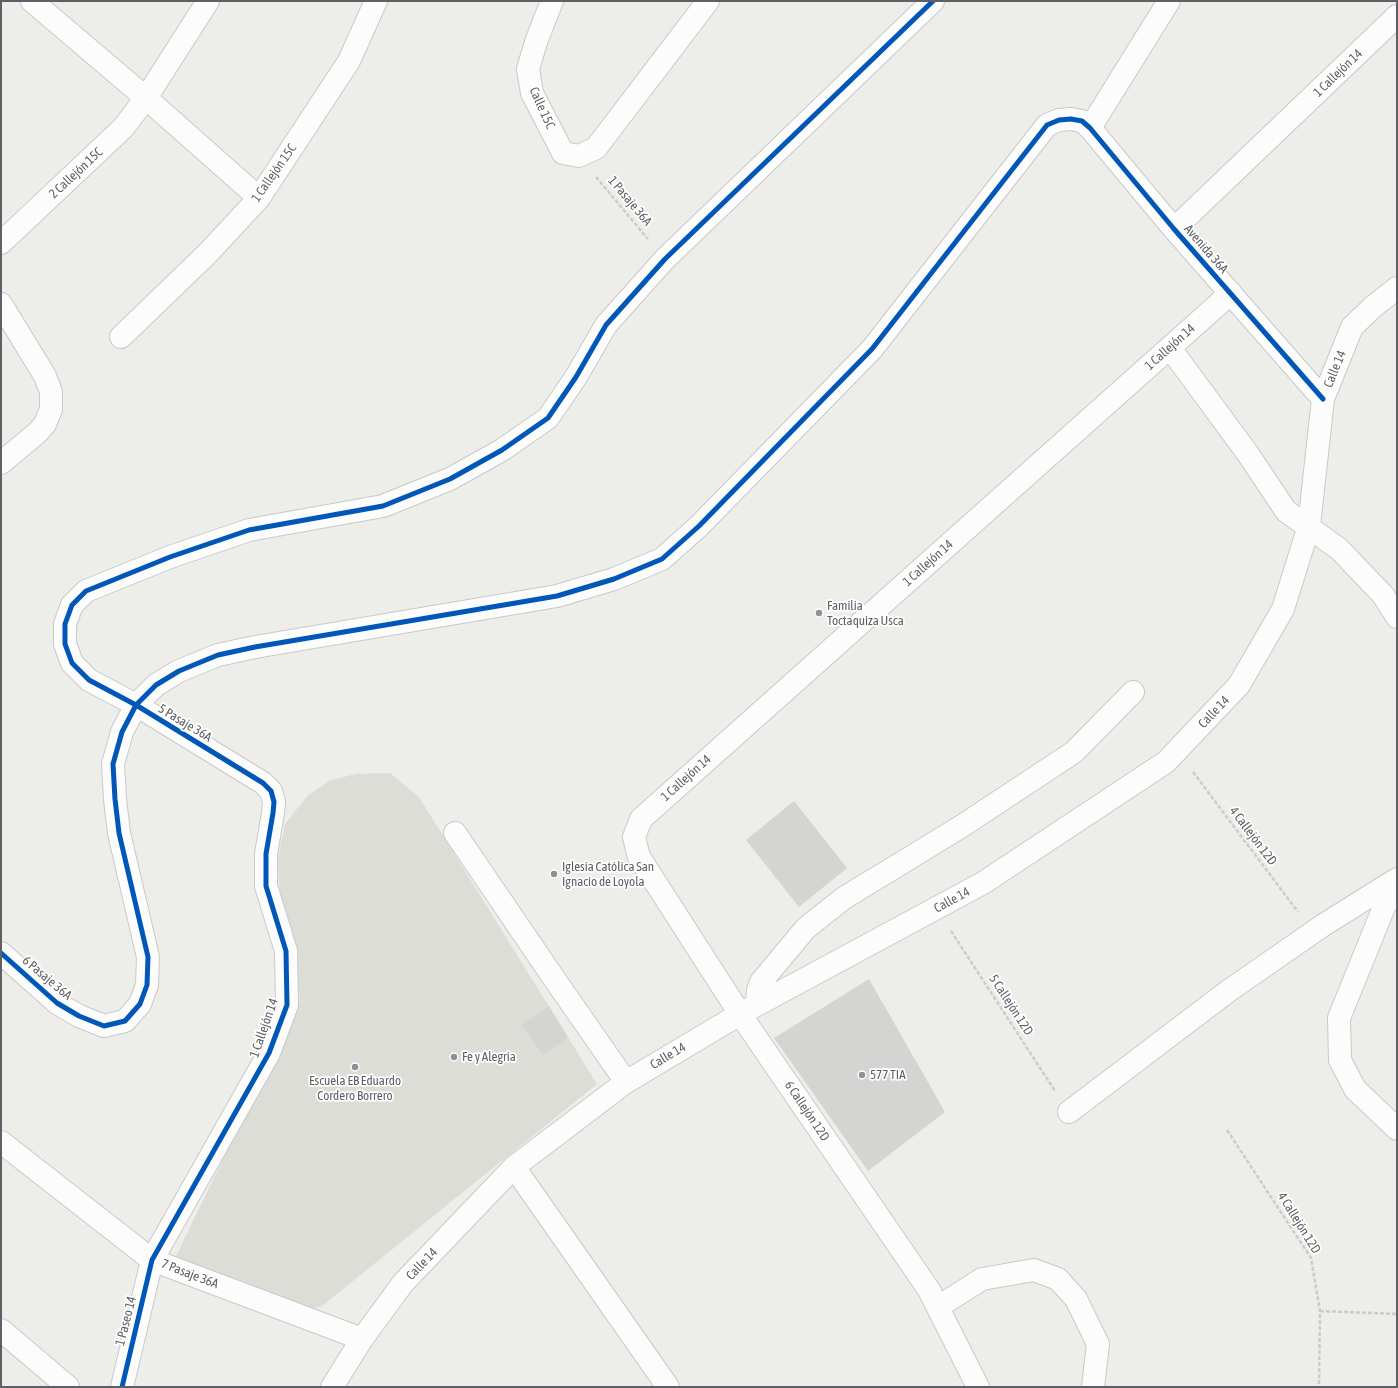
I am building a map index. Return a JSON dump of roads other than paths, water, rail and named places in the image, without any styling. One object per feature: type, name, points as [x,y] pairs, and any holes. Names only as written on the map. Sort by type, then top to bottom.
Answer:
[{"type":"street","points":[[32,1],[146,98],[259,198]]},
{"type":"street","name":"2 Callejón 15C","points":[[1,243],[123,128],[146,98],[208,1]]},
{"type":"street","name":"1 Callejón 15C","points":[[121,337],[208,253],[259,198],[349,61],[376,1]]},
{"type":"street","name":"Calle 15C","points":[[552,1],[536,42],[528,69],[532,93],[563,153],[579,156],[596,148],[708,1]]},
{"type":"street","name":"5 Pasaje 36A","points":[[274,802],[271,791],[263,783],[136,706],[89,680],[72,663],[65,644],[65,624],[72,605],[86,591],[163,560],[249,530],[383,506],[450,479],[502,450],[548,418],[576,377],[606,326],[665,259],[933,1]]},
{"type":"street","points":[[136,706],[156,686],[179,671],[218,655],[255,647],[557,596],[614,579],[662,558],[699,526],[872,349],[1047,126],[1059,120],[1080,123],[1169,1]]},
{"type":"street","name":"1 Callejón 14","points":[[1174,229],[1397,16]]},
{"type":"street","name":"Avenida 36A","points":[[1080,123],[1323,399]]},
{"type":"street","name":"Calle 14","points":[[336,1385],[362,1339],[403,1283],[514,1167],[626,1082],[749,1010],[984,883],[1166,762],[1177,751],[1239,685],[1283,609],[1309,526],[1323,399],[1352,327],[1374,306],[1397,288]]},
{"type":"street","name":"1 Callejón 14","points":[[634,837],[641,819],[1231,293]]},
{"type":"street","points":[[1,304],[45,376],[51,392],[51,409],[45,424],[41,429],[1,463]]},
{"type":"street","points":[[1170,348],[1248,454],[1286,511],[1309,526],[1339,549],[1384,595],[1397,617]]},
{"type":"street","points":[[749,1010],[761,982],[806,928],[844,898],[962,826],[1074,752],[1133,692]]},
{"type":"street","name":"6 Pasaje 36A","points":[[1,953],[57,1003],[79,1016],[104,1026],[125,1021],[140,1004],[147,985],[148,957],[120,832],[115,798],[113,764],[122,732],[136,706]]},
{"type":"street","name":"1 Callejón 14","points":[[152,1260],[270,1053],[287,1005],[286,951],[266,886],[266,854],[274,813],[274,802]]},
{"type":"street","points":[[455,832],[548,971],[626,1082]]},
{"type":"street","name":"6 Callejón 12D","points":[[634,837],[639,857],[749,1010],[929,1290],[978,1387]]},
{"type":"street","points":[[1069,1112],[1227,992],[1314,932],[1397,879]]},
{"type":"street","points":[[1397,888],[1384,907],[1339,1018],[1340,1060],[1355,1090],[1397,1128]]},
{"type":"street","name":"7 Pasaje 36A","points":[[1,1142],[152,1260],[362,1339]]},
{"type":"street","points":[[514,1167],[668,1387]]},
{"type":"street","name":"1 Paseo 14","points":[[122,1387],[152,1260]]},
{"type":"street","points":[[938,1307],[982,1279],[1034,1270],[1058,1280],[1076,1299],[1098,1344],[1093,1387]]},
{"type":"street","points":[[1,1330],[68,1387]]},
{"type":"place","name":"Familia Toctaquiza Usca","points":[[819,613]]},
{"type":"place","name":"Iglesia Católica San Ignacio de Loyola","points":[[554,874]]},
{"type":"place","name":"Fe y Alegria","points":[[454,1057]]},
{"type":"place","name":"Escuela EB Eduardo Cordero Borrero","points":[[355,1067]]},
{"type":"place","name":"577 TIA","points":[[862,1075]]}]
